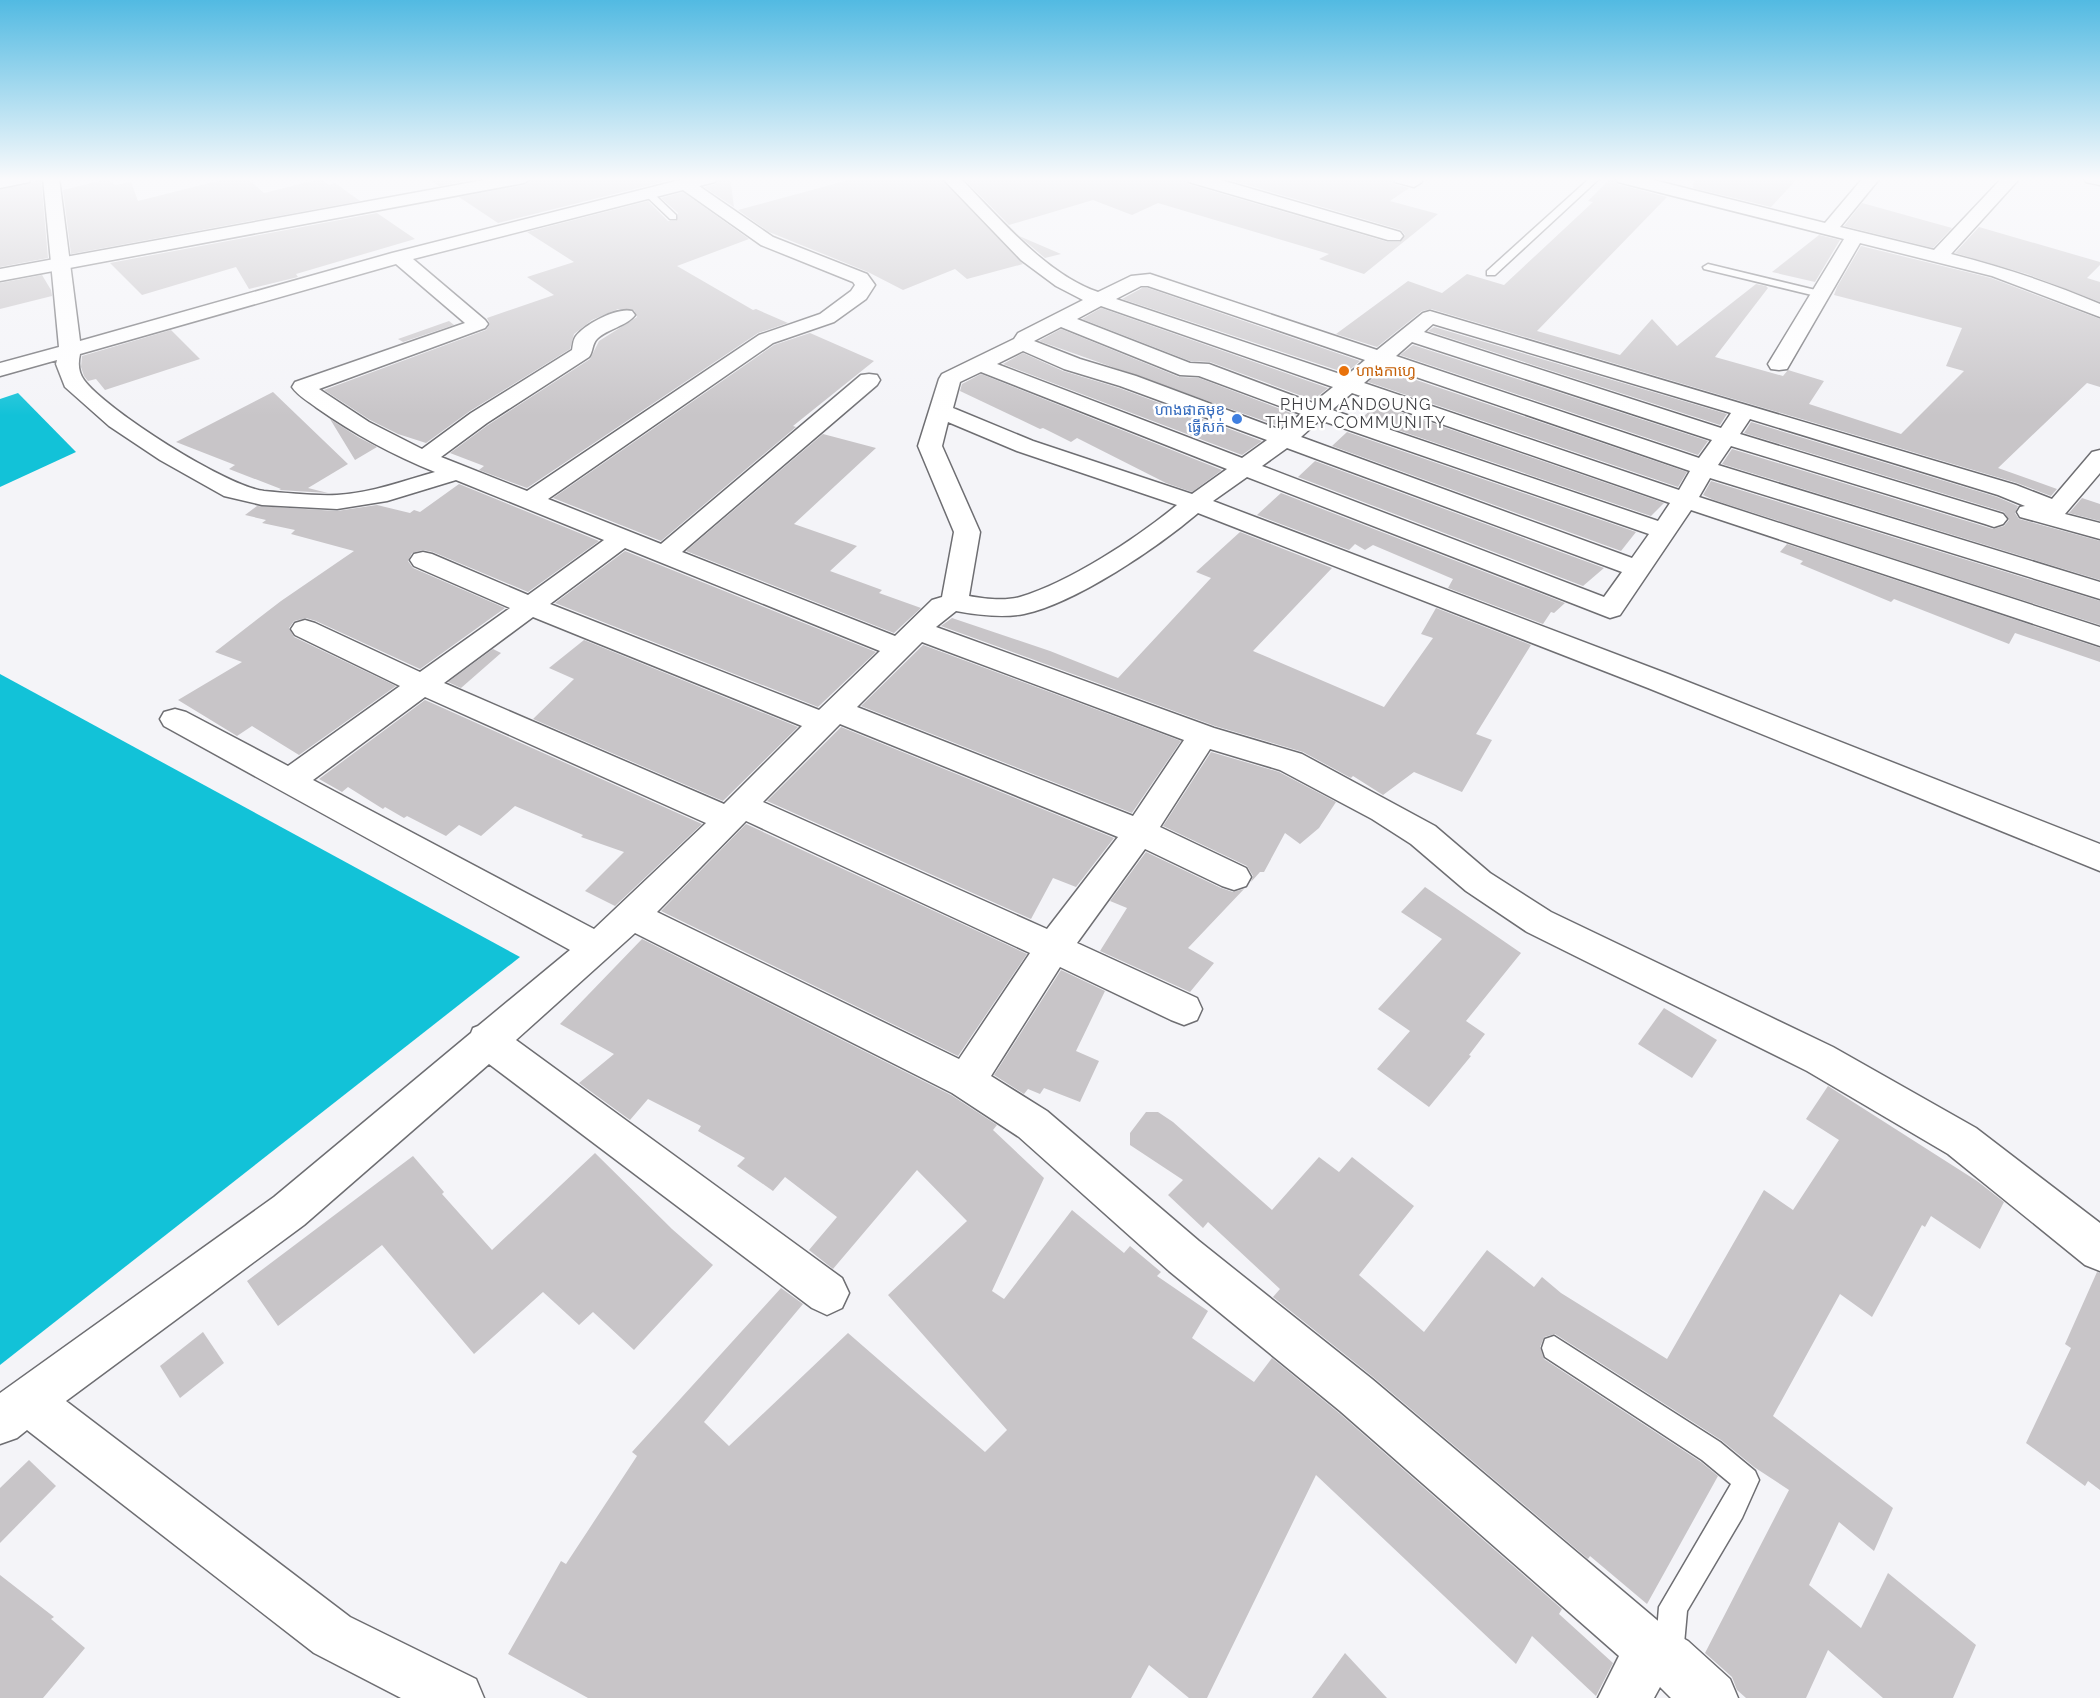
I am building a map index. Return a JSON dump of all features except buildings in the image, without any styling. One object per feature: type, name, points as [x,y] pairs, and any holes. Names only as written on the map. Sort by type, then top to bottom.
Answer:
[{"type":"street","points":[[60,257],[70,350],[67,364],[72,382],[117,421],[168,454],[233,491],[262,498],[337,502],[387,494],[455,473]]},
{"type":"street","points":[[0,275],[92,257]]},
{"type":"street","points":[[0,370],[398,257]]},
{"type":"street","points":[[399,257],[478,324],[303,387],[338,414],[393,446],[455,473],[664,554],[909,639],[1203,736],[1291,762],[1423,835],[1478,882],[1539,922],[1820,1059],[1962,1141],[2100,1250]]},
{"type":"street","points":[[528,502],[766,339],[827,318],[859,295],[865,285],[860,278],[808,257]]},
{"type":"street","points":[[1029,257],[1058,281],[1100,301],[1685,500],[2100,637]]},
{"type":"street","points":[[1779,364],[1798,337],[1841,257]]},
{"type":"street","points":[[1939,257],[2025,280],[2100,310]]},
{"type":"street","points":[[955,602],[967,532],[930,446],[950,379],[1023,343],[1025,337],[1100,301],[1128,283],[1150,280],[1704,468],[2100,591]]},
{"type":"street","points":[[424,459],[479,418],[582,353],[584,339],[605,324],[626,315]]},
{"type":"street","points":[[457,1698],[332,1635],[14,1411],[289,1211],[486,1040],[597,948],[942,606],[955,602],[979,607],[1022,606],[1076,584],[1165,528],[1195,503],[1284,439],[1430,316],[2007,490],[2054,513],[2100,531]]},
{"type":"street","points":[[1062,320],[1188,370],[1201,369],[1317,412],[1664,531]]},
{"type":"street","points":[[1408,334],[1725,437],[1994,519]]},
{"type":"street","points":[[1023,343],[1072,364],[1128,381],[1638,569]]},
{"type":"street","points":[[979,364],[1243,469],[1610,609],[1745,410]]},
{"type":"street","points":[[664,554],[869,380]]},
{"type":"street","points":[[941,411],[1026,446],[1195,503],[1658,681],[2100,858]]},
{"type":"street","points":[[2054,513],[2100,457]]},
{"type":"street","points":[[1985,554],[1994,519],[2010,510],[2054,513]]},
{"type":"street","points":[[290,781],[421,684],[532,607],[621,538]]},
{"type":"street","points":[[423,560],[532,607],[1140,832],[1234,877]]},
{"type":"street","points":[[304,629],[421,684],[1054,947],[1184,1009]]},
{"type":"street","points":[[175,719],[597,948]]},
{"type":"street","points":[[966,1081],[1054,947],[1140,832],[1203,736]]},
{"type":"street","points":[[631,915],[966,1081],[1033,1124],[1184,1256],[1356,1395],[1711,1698]]},
{"type":"street","points":[[486,1040],[827,1293]]},
{"type":"street","points":[[1625,1698],[1660,1655]]},
{"type":"lane","points":[[1491,273],[1508,257]]},
{"type":"lane","points":[[1708,267],[1820,294]]},
{"type":"lane","points":[[1554,1348],[1711,1451],[1746,1480],[1732,1509],[1673,1607],[1660,1655]]},
{"type":"water","points":[[18,393],[76,452],[0,487],[0,399]]},
{"type":"water","points":[[0,674],[520,957],[0,1365]]},
{"type":"place","name":"ហាងកាហ្វេ","points":[[1344,371]]},
{"type":"place","name":"ហាងផាតមុខ ធ្វើសក់","points":[[1237,419]]},
{"type":"district","name":"PHUM ANDOUNG THMEY COMMUNITY","points":[[1356,413]]}]
